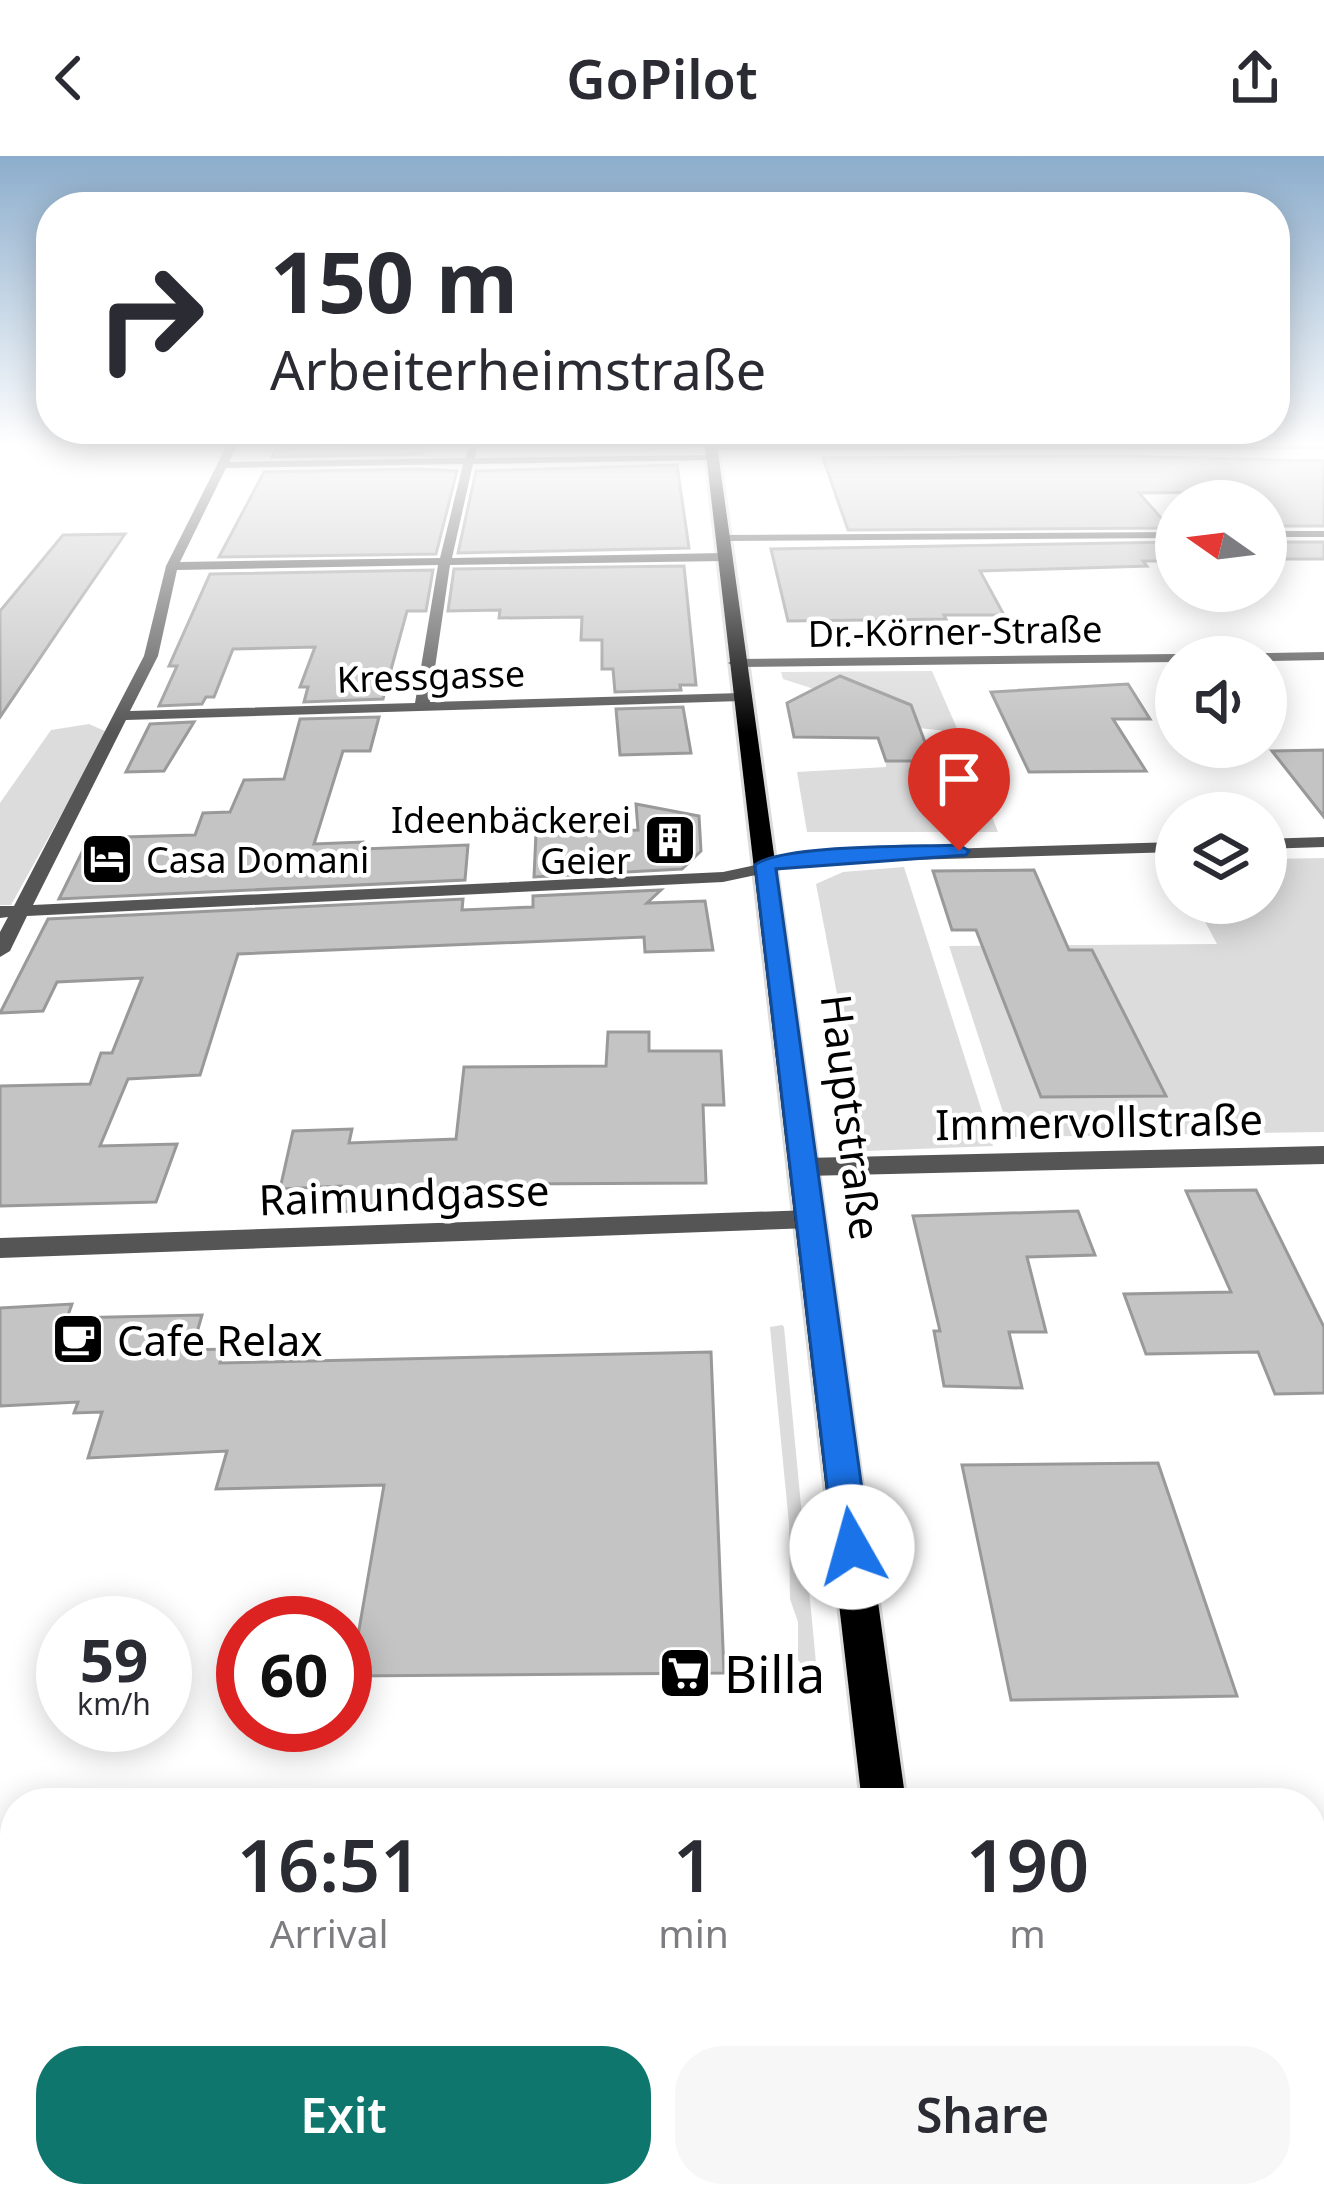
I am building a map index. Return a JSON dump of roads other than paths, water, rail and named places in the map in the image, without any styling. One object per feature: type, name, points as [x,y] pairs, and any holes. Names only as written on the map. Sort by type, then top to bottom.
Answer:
[{"type":"main road","name":"Hauptstraße","points":[[722,541],[882,1788]]},
{"type":"street","points":[[0,951],[151,656],[172,566],[184,541]]},
{"type":"street","points":[[422,706],[450,541]]},
{"type":"street","points":[[172,566],[445,561],[959,541]]},
{"type":"street","points":[[1287,657],[1324,656]]},
{"type":"street","name":"Dr.-Körner-Straße","points":[[735,663],[1155,658]]},
{"type":"street","name":"Kressgasse","points":[[123,716],[741,697]]},
{"type":"street","points":[[1287,843],[1324,842]]},
{"type":"street","points":[[0,912],[705,878],[765,865],[914,852],[1155,847]]},
{"type":"street","name":"Immervollstraße","points":[[805,1167],[1324,1155]]},
{"type":"street","name":"Raimundgasse","points":[[0,1248],[811,1219]]},
{"type":"place","name":"Ideenbäckerei Geier","points":[[670,840]]},
{"type":"place","name":"Casa Domani","points":[[107,859]]},
{"type":"place","name":"Cafe Relax","points":[[78,1339]]},
{"type":"place","name":"Billa","points":[[685,1673]]}]
